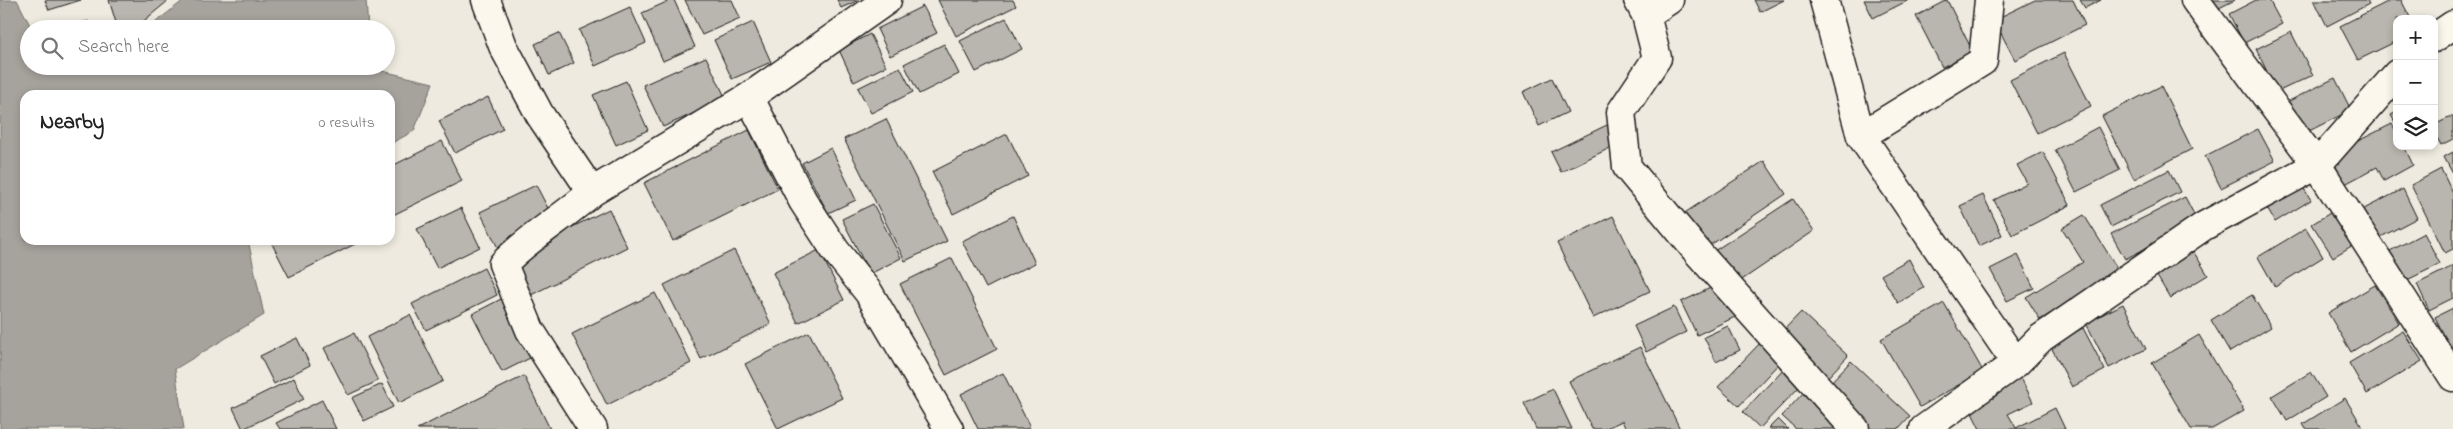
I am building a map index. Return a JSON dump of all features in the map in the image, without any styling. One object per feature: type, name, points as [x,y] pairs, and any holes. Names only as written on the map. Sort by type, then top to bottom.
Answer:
[{"type":"street","points":[[486,0],[503,46],[540,115],[592,192]]},
{"type":"street","points":[[592,429],[530,330],[503,264],[522,244],[571,211],[592,192],[749,97],[887,0]]},
{"type":"street","points":[[1669,0],[1642,7],[1656,58],[1621,112],[1627,167],[1706,262],[1855,429]]},
{"type":"street","points":[[1824,0],[1861,136],[2016,363]]},
{"type":"street","points":[[1861,136],[1983,61],[1989,0]]},
{"type":"street","points":[[2195,0],[2317,165],[2453,377]]},
{"type":"street","points":[[2438,35],[2453,25]]},
{"type":"street","points":[[1924,429],[2016,363],[2041,338],[2204,226],[2317,165],[2393,79]]},
{"type":"street","points":[[749,97],[803,201],[835,250],[869,293],[949,429]]},
{"type":"shaded area","points":[[0,0],[17,0],[27,20],[20,20],[20,75],[395,74],[433,83],[414,131],[395,141],[395,90],[20,90],[20,245],[249,245],[264,315],[175,369],[184,429],[0,429]]},
{"type":"shaded area","points":[[184,0],[366,0],[367,20],[158,20]]},
{"type":"building","points":[[45,0],[81,0],[49,10]]},
{"type":"building","points":[[109,0],[169,0],[145,20],[115,20]]},
{"type":"building","points":[[674,0],[695,47],[663,61],[642,13]]},
{"type":"building","points":[[685,0],[732,0],[740,18],[702,35]]},
{"type":"building","points":[[837,0],[859,0],[841,8]]},
{"type":"building","points":[[938,0],[1013,0],[1016,6],[956,36]]},
{"type":"building","points":[[1754,0],[1784,0],[1760,12]]},
{"type":"building","points":[[1864,0],[1909,0],[1873,18]]},
{"type":"building","points":[[1947,0],[1973,52],[1942,67],[1916,16]]},
{"type":"building","points":[[2035,0],[2073,0],[2085,25],[2015,60],[1994,20]]},
{"type":"building","points":[[2080,0],[2101,0],[2085,8]]},
{"type":"building","points":[[2210,0],[2235,0],[2215,10]]},
{"type":"building","points":[[2256,0],[2269,0],[2282,24],[2244,43],[2229,14]]},
{"type":"building","points":[[2314,0],[2367,0],[2369,4],[2327,26]]},
{"type":"building","points":[[2391,0],[2401,0],[2409,15],[2393,15],[2393,43],[2358,60],[2340,26]]},
{"type":"building","points":[[923,6],[937,33],[890,56],[877,29]]},
{"type":"building","points":[[630,7],[646,43],[595,66],[579,30]]},
{"type":"building","points":[[1006,18],[1022,49],[976,72],[960,41]]},
{"type":"building","points":[[753,22],[771,62],[732,79],[714,40]]},
{"type":"building","points":[[2291,32],[2313,75],[2277,92],[2256,49]]},
{"type":"building","points":[[559,33],[574,63],[549,75],[535,44]]},
{"type":"building","points":[[870,34],[886,66],[854,82],[839,50]]},
{"type":"building","points":[[944,44],[959,74],[919,94],[904,64]]},
{"type":"building","points":[[2064,53],[2091,106],[2037,133],[2010,80]]},
{"type":"building","points":[[706,57],[726,99],[663,127],[643,85]]},
{"type":"building","points":[[900,67],[913,92],[871,113],[858,88]]},
{"type":"building","points":[[1552,78],[1568,112],[1539,126],[1523,92]]},
{"type":"building","points":[[2335,78],[2351,110],[2303,134],[2287,102]]},
{"type":"building","points":[[626,81],[648,130],[616,145],[593,95]]},
{"type":"building","points":[[2161,86],[2192,149],[2134,179],[2102,116]]},
{"type":"building","points":[[488,97],[503,129],[455,153],[439,121]]},
{"type":"building","points":[[2453,116],[2453,139],[2441,145],[2438,139],[2438,123]]},
{"type":"building","points":[[886,119],[947,241],[905,261],[844,139]]},
{"type":"building","points":[[1609,124],[1618,144],[1561,172],[1551,152]]},
{"type":"building","points":[[2392,124],[2393,150],[2406,150],[2413,165],[2384,181],[2377,167],[2345,184],[2330,155]]},
{"type":"building","points":[[2098,127],[2120,170],[2076,192],[2055,150]]},
{"type":"building","points":[[2258,129],[2275,161],[2221,188],[2205,156]]},
{"type":"building","points":[[749,130],[778,189],[673,241],[644,183]]},
{"type":"building","points":[[1007,134],[1028,176],[953,214],[932,172]]},
{"type":"building","points":[[442,141],[462,181],[395,214],[395,164]]},
{"type":"building","points":[[831,148],[856,200],[828,213],[802,163]]},
{"type":"building","points":[[2043,152],[2070,205],[2012,235],[1994,200],[2027,183],[2017,165]]},
{"type":"building","points":[[2453,152],[2453,174],[2444,157]]},
{"type":"building","points":[[1764,161],[1786,194],[1703,250],[1680,216]]},
{"type":"building","points":[[2441,169],[2453,194],[2453,249],[2445,253],[2411,185]]},
{"type":"building","points":[[2169,170],[2180,192],[2111,227],[2100,205]]},
{"type":"building","points":[[2298,179],[2311,200],[2275,222],[2262,200]]},
{"type":"building","points":[[536,185],[554,220],[498,248],[480,212]]},
{"type":"building","points":[[2403,189],[2417,218],[2375,240],[2360,211]]},
{"type":"building","points":[[1983,195],[2002,235],[1979,246],[1960,206]]},
{"type":"building","points":[[2185,197],[2198,222],[2125,259],[2111,234]]},
{"type":"building","points":[[1793,199],[1814,231],[1733,286],[1711,253]]},
{"type":"building","points":[[873,204],[901,258],[870,274],[842,219]]},
{"type":"building","points":[[461,208],[480,247],[437,268],[417,229]]},
{"type":"building","points":[[609,209],[627,247],[529,296],[509,258]]},
{"type":"building","points":[[2335,210],[2355,244],[2333,257],[2312,224]]},
{"type":"building","points":[[2084,215],[2119,271],[2040,320],[2026,297],[2083,262],[2062,228]]},
{"type":"building","points":[[1013,216],[1035,263],[986,288],[962,241]]},
{"type":"building","points":[[1613,216],[1650,291],[1593,318],[1557,243]]},
{"type":"building","points":[[2306,228],[2323,257],[2275,287],[2258,257]]},
{"type":"building","points":[[2424,233],[2440,264],[2401,283],[2386,253]]},
{"type":"building","points":[[2188,243],[2208,275],[2170,298],[2151,266]]},
{"type":"building","points":[[273,245],[353,245],[289,277]]},
{"type":"building","points":[[734,250],[771,324],[701,359],[664,285]]},
{"type":"building","points":[[819,250],[844,300],[798,323],[773,273]]},
{"type":"building","points":[[2018,255],[2034,288],[2007,301],[1990,269]]},
{"type":"building","points":[[952,258],[997,349],[946,375],[900,284]]},
{"type":"building","points":[[1909,259],[1924,288],[1898,303],[1881,275]]},
{"type":"building","points":[[2453,266],[2453,298],[2429,310],[2417,284]]},
{"type":"building","points":[[484,268],[497,295],[426,330],[412,304]]},
{"type":"building","points":[[1721,283],[1737,316],[1697,335],[1681,302]]},
{"type":"building","points":[[2375,285],[2399,323],[2351,352],[2328,313]]},
{"type":"building","points":[[655,293],[691,363],[607,405],[572,334]]},
{"type":"building","points":[[2252,295],[2271,327],[2230,352],[2211,320]]},
{"type":"building","points":[[503,298],[532,357],[502,372],[472,314]]},
{"type":"building","points":[[1944,303],[1983,371],[1920,407],[1881,339]]},
{"type":"building","points":[[2123,304],[2146,349],[2109,368],[2086,323]]},
{"type":"building","points":[[1674,307],[1686,332],[1646,352],[1634,326]]},
{"type":"building","points":[[2453,308],[2453,348],[2451,349],[2435,317]]},
{"type":"building","points":[[1801,312],[1848,356],[1826,379],[1779,335]]},
{"type":"building","points":[[410,315],[443,381],[399,403],[367,337]]},
{"type":"building","points":[[1728,326],[1740,350],[1716,362],[1704,337]]},
{"type":"building","points":[[2083,328],[2105,370],[2072,387],[2050,345]]},
{"type":"building","points":[[2403,331],[2422,361],[2367,394],[2349,363]]},
{"type":"building","points":[[809,332],[842,398],[778,429],[745,364]]},
{"type":"building","points":[[354,333],[378,381],[348,395],[324,348]]},
{"type":"building","points":[[2199,335],[2244,411],[2212,429],[2191,429],[2152,363]]},
{"type":"building","points":[[297,338],[310,365],[274,384],[260,356]]},
{"type":"building","points":[[1762,341],[1782,360],[1739,406],[1718,387]]},
{"type":"building","points":[[1640,347],[1680,429],[1626,429],[1622,421],[1604,429],[1592,429],[1569,381]]},
{"type":"building","points":[[1851,361],[1910,416],[1898,429],[1870,429],[1826,387]]},
{"type":"building","points":[[1787,365],[1804,382],[1760,428],[1743,412]]},
{"type":"building","points":[[2311,372],[2326,397],[2287,421],[2272,396]]},
{"type":"building","points":[[1003,373],[1030,427],[1026,429],[978,429],[961,394]]},
{"type":"building","points":[[524,376],[550,429],[417,429]]},
{"type":"building","points":[[294,378],[304,399],[243,429],[233,408]]},
{"type":"building","points":[[2021,378],[2033,402],[2008,414],[2016,428],[2055,408],[2065,429],[1980,429],[1968,405]]},
{"type":"building","points":[[382,384],[393,407],[364,421],[352,398]]},
{"type":"building","points":[[1553,389],[1572,429],[1536,429],[1524,403]]},
{"type":"building","points":[[1803,393],[1842,429],[1796,429],[1782,416]]},
{"type":"building","points":[[2345,398],[2364,429],[2306,429],[2303,424]]},
{"type":"building","points":[[322,400],[336,429],[280,429],[276,423]]},
{"type":"building","points":[[1778,419],[1788,429],[1768,429]]}]
